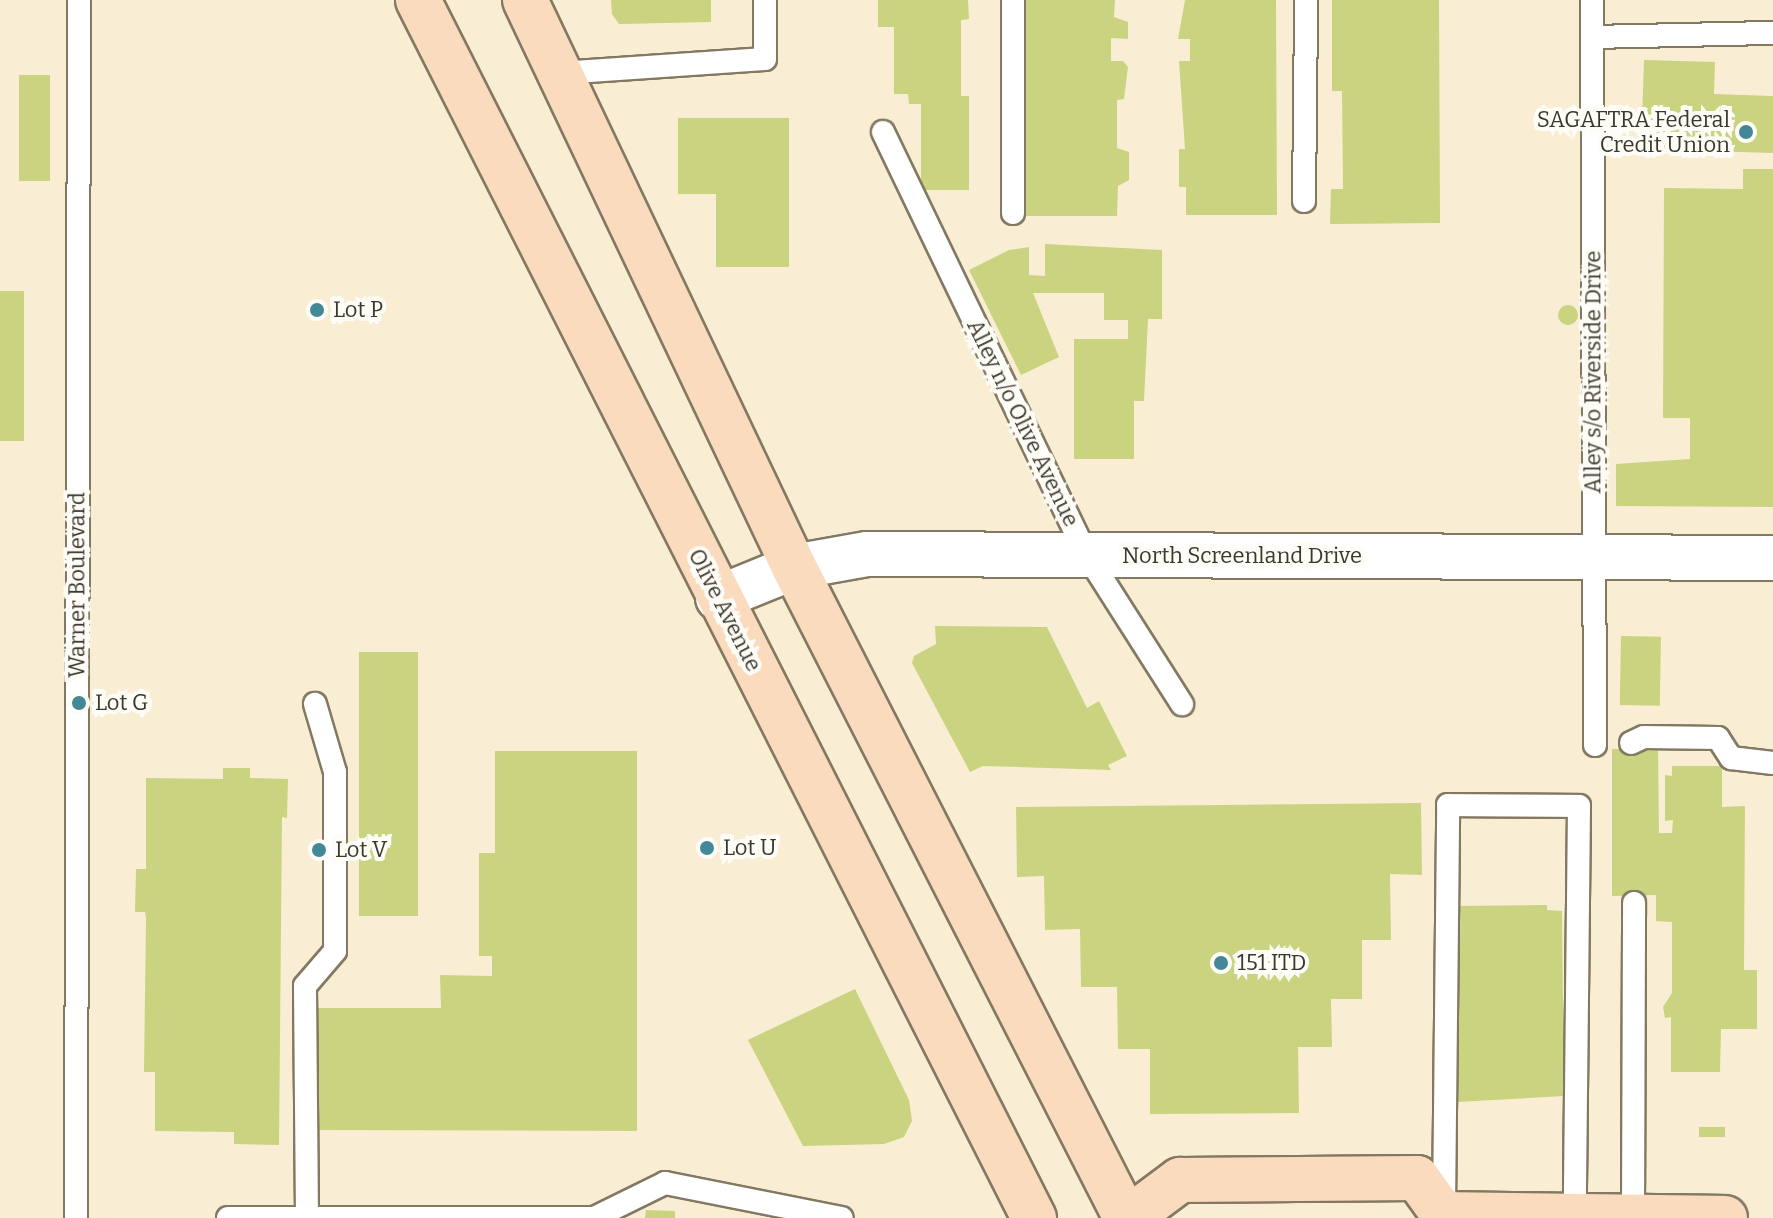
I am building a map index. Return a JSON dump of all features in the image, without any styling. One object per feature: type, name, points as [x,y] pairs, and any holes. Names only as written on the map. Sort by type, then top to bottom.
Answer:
[{"type":"main road","name":"Olive Avenue","points":[[418,0],[1034,1218]]},
{"type":"main road","points":[[525,0],[794,567],[1128,1218],[1180,1180],[1417,1178],[1442,1216],[1633,1213],[1725,1218]]},
{"type":"street","name":"North Screenland Drive","points":[[718,598],[794,567],[867,554],[1773,558]]},
{"type":"lane","name":"Warner Boulevard","points":[[76,1218],[79,0]]},
{"type":"lane","points":[[560,73],[765,59],[765,0]]},
{"type":"lane","points":[[1013,0],[1013,213]]},
{"type":"lane","points":[[1304,201],[1306,0]]},
{"type":"lane","name":"Alley s/o Riverside Drive","points":[[1592,0],[1595,745]]},
{"type":"lane","points":[[1592,37],[1773,33]]},
{"type":"lane","name":"Alley n/o Olive Avenue","points":[[883,132],[1087,555],[1182,704]]},
{"type":"lane","points":[[307,1217],[305,986],[335,951],[335,772],[315,704]]},
{"type":"lane","points":[[1631,743],[1644,737],[1718,738],[1731,758],[1773,763]]},
{"type":"lane","points":[[1442,1216],[1448,805],[1579,806],[1575,1213]]},
{"type":"lane","points":[[1633,1213],[1634,903]]},
{"type":"lane","points":[[228,1218],[597,1217],[665,1183],[842,1218]]},
{"type":"building","points":[[611,0],[711,0],[711,22],[619,24],[612,14]]},
{"type":"building","points":[[878,0],[968,0],[969,19],[961,20],[961,96],[969,96],[969,190],[921,190],[921,104],[909,104],[908,94],[894,94],[894,27],[878,27]]},
{"type":"building","points":[[1025,0],[1115,0],[1114,17],[1128,22],[1128,39],[1111,38],[1111,61],[1123,61],[1128,67],[1124,99],[1117,100],[1117,148],[1129,152],[1129,180],[1118,186],[1117,216],[1025,216]]},
{"type":"building","points":[[1185,0],[1276,0],[1277,215],[1186,215],[1186,187],[1179,187],[1179,149],[1185,149],[1179,61],[1190,61],[1190,39],[1178,39]]},
{"type":"building","points":[[1332,0],[1439,0],[1440,223],[1330,224],[1331,189],[1343,189],[1342,91],[1332,91]]},
{"type":"building","points":[[1644,60],[1715,62],[1714,94],[1773,96],[1773,153],[1641,149]]},
{"type":"building","points":[[19,75],[50,75],[50,181],[19,181]]},
{"type":"building","points":[[678,118],[789,118],[789,267],[716,267],[716,194],[678,194]]},
{"type":"building","points":[[1743,169],[1773,169],[1773,507],[1616,506],[1616,464],[1690,459],[1690,418],[1663,418],[1664,188],[1743,189]]},
{"type":"building","points":[[1045,244],[1162,250],[1162,319],[1148,319],[1144,401],[1134,401],[1134,459],[1074,459],[1074,339],[1128,339],[1128,320],[1104,320],[1104,293],[1033,293],[1059,357],[1021,375],[969,270],[1009,250],[1029,247],[1029,275],[1045,276]]},
{"type":"building","points":[[0,291],[24,291],[24,441],[0,441]]},
{"type":"building","points":[[1564,305],[1572,305],[1578,315],[1572,325],[1564,325],[1558,319],[1558,311]]},
{"type":"building","points":[[935,626],[1047,627],[1087,708],[1099,701],[1127,756],[1108,765],[1111,770],[983,766],[970,772],[912,663],[914,656],[936,644]]},
{"type":"building","points":[[1621,636],[1661,637],[1660,706],[1620,705]]},
{"type":"building","points":[[359,652],[418,652],[418,916],[359,916]]},
{"type":"building","points":[[1612,749],[1658,749],[1659,833],[1672,833],[1673,820],[1665,821],[1665,775],[1672,776],[1672,766],[1722,766],[1722,807],[1745,806],[1744,970],[1757,970],[1757,1029],[1721,1029],[1720,1072],[1671,1072],[1671,1017],[1665,1018],[1663,1007],[1672,993],[1672,922],[1656,921],[1656,895],[1612,896]]},
{"type":"building","points":[[495,751],[637,751],[637,1131],[316,1130],[316,1008],[441,1008],[440,975],[492,976],[492,956],[479,956],[479,853],[495,853]]},
{"type":"building","points":[[223,768],[250,768],[250,778],[288,779],[287,818],[282,817],[279,1145],[234,1144],[234,1132],[155,1131],[155,1072],[144,1072],[146,918],[145,912],[135,912],[136,869],[146,869],[146,778],[223,779]]},
{"type":"building","name":"151 ITD","points":[[1421,803],[1422,875],[1390,874],[1391,940],[1362,940],[1362,999],[1331,999],[1332,1047],[1298,1047],[1299,1113],[1150,1114],[1150,1049],[1118,1049],[1117,987],[1081,987],[1080,929],[1045,930],[1044,876],[1017,877],[1016,807]]},
{"type":"building","points":[[1547,905],[1547,910],[1562,911],[1564,1096],[1457,1102],[1456,906]]},
{"type":"building","points":[[855,989],[909,1100],[912,1121],[904,1137],[884,1144],[803,1146],[748,1040]]},
{"type":"building","points":[[1699,1127],[1725,1127],[1725,1137],[1699,1137]]},
{"type":"building","points":[[646,1210],[675,1211],[675,1218],[645,1218]]},
{"type":"place","name":"SAGAFTRA Federal Credit Union","points":[[1746,132]]},
{"type":"place","name":"Lot P","points":[[317,310]]},
{"type":"place","name":"Lot G","points":[[79,703]]},
{"type":"place","name":"Lot U","points":[[707,848]]},
{"type":"place","name":"Lot V","points":[[319,850]]},
{"type":"place","name":"151 ITD","points":[[1221,963]]}]
